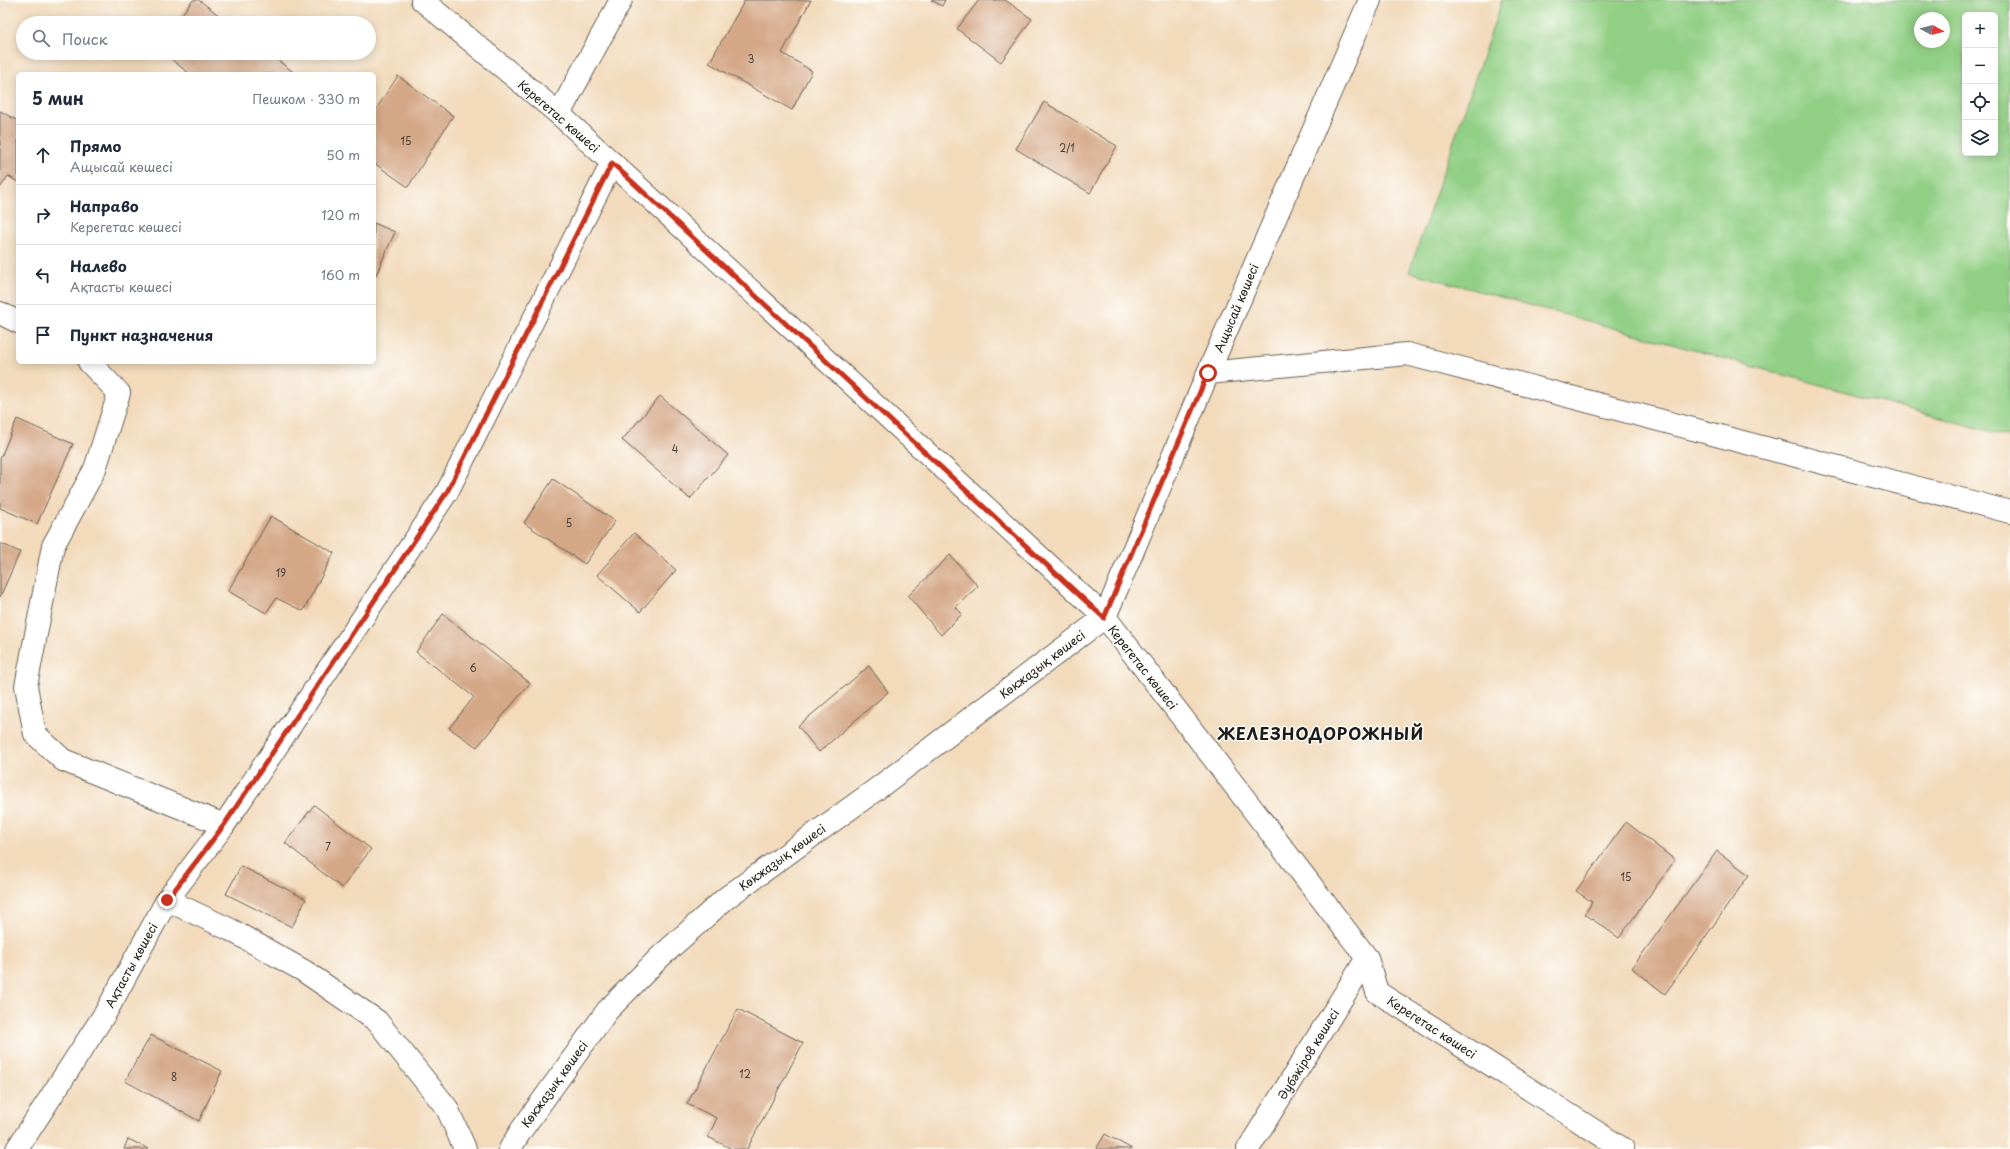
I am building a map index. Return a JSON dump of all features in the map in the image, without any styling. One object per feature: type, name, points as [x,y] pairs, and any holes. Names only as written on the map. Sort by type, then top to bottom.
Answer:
[{"type":"street","name":"Керегетас көшесі","points":[[422,0],[559,114],[1104,618],[1367,958],[1377,992],[1623,1149]]},
{"type":"street","points":[[559,114],[621,0]]},
{"type":"street","name":"Ащысай көшесі","points":[[1104,618],[1208,373],[1370,0]]},
{"type":"street","name":"Ақтасты көшесі","points":[[17,1149],[106,1012],[167,900],[224,825],[447,492],[612,163]]},
{"type":"street","points":[[0,313],[16,321]]},
{"type":"street","points":[[1208,373],[1407,354],[2010,512]]},
{"type":"street","points":[[91,364],[120,393],[95,468],[54,546],[26,686],[35,734],[63,760],[224,825]]},
{"type":"street","name":"Көкжазық көшесі","points":[[510,1149],[520,1132],[607,1011],[659,958],[726,898],[874,791],[1104,618]]},
{"type":"street","points":[[167,900],[231,930],[304,971],[377,1021],[448,1108],[465,1149]]},
{"type":"street","name":"Әубәкіров көшесі","points":[[1248,1149],[1367,958]]},
{"type":"green space","points":[[1502,0],[2010,0],[2010,437],[1409,272]]},
{"type":"building","points":[[193,0],[199,0],[220,16],[180,16]]},
{"type":"building","points":[[745,0],[811,0],[782,53],[812,71],[792,110],[709,63]]},
{"type":"building","points":[[931,0],[945,0],[942,6]]},
{"type":"building","points":[[979,0],[1005,0],[1032,19],[1001,62],[957,29]]},
{"type":"building","points":[[172,60],[277,60],[293,72],[187,72]]},
{"type":"building","points":[[398,76],[453,116],[408,187],[376,164],[376,109]]},
{"type":"building","points":[[1044,102],[1117,146],[1090,193],[1016,149]]},
{"type":"building","points":[[0,111],[16,120],[16,181],[8,176],[0,188]]},
{"type":"building","points":[[376,224],[395,232],[376,275]]},
{"type":"building","points":[[660,396],[728,455],[690,499],[622,440]]},
{"type":"building","points":[[17,419],[73,444],[37,524],[0,508],[0,459]]},
{"type":"building","points":[[553,479],[615,521],[585,564],[524,523]]},
{"type":"building","points":[[271,516],[334,553],[303,611],[276,598],[266,613],[228,591]]},
{"type":"building","points":[[634,533],[676,570],[640,612],[597,575]]},
{"type":"building","points":[[0,543],[20,552],[0,597]]},
{"type":"building","points":[[950,555],[978,586],[956,607],[962,614],[941,635],[908,596]]},
{"type":"building","points":[[443,614],[530,683],[477,747],[449,728],[474,697],[416,652]]},
{"type":"building","points":[[869,666],[888,692],[819,752],[798,726]]},
{"type":"building","points":[[314,805],[371,849],[342,888],[285,843]]},
{"type":"building","points":[[1626,822],[1675,860],[1619,938],[1585,914],[1592,902],[1576,891]]},
{"type":"building","points":[[1717,851],[1749,875],[1665,994],[1632,968]]},
{"type":"building","points":[[241,866],[306,899],[292,927],[226,894]]},
{"type":"building","points":[[738,1009],[803,1043],[747,1149],[732,1149],[708,1137],[717,1118],[687,1104]]},
{"type":"building","points":[[151,1035],[222,1071],[199,1121],[125,1081]]},
{"type":"building","points":[[1105,1134],[1132,1149],[1096,1149]]},
{"type":"building","points":[[128,1139],[149,1149],[124,1149]]},
{"type":"district","name":"ЖЕЛЕЗНОДОРОЖНЫЙ","points":[[1321,733]]},
{"type":"route","points":[[167,900],[224,825],[447,492],[612,163],[1104,618],[1208,373]]}]
